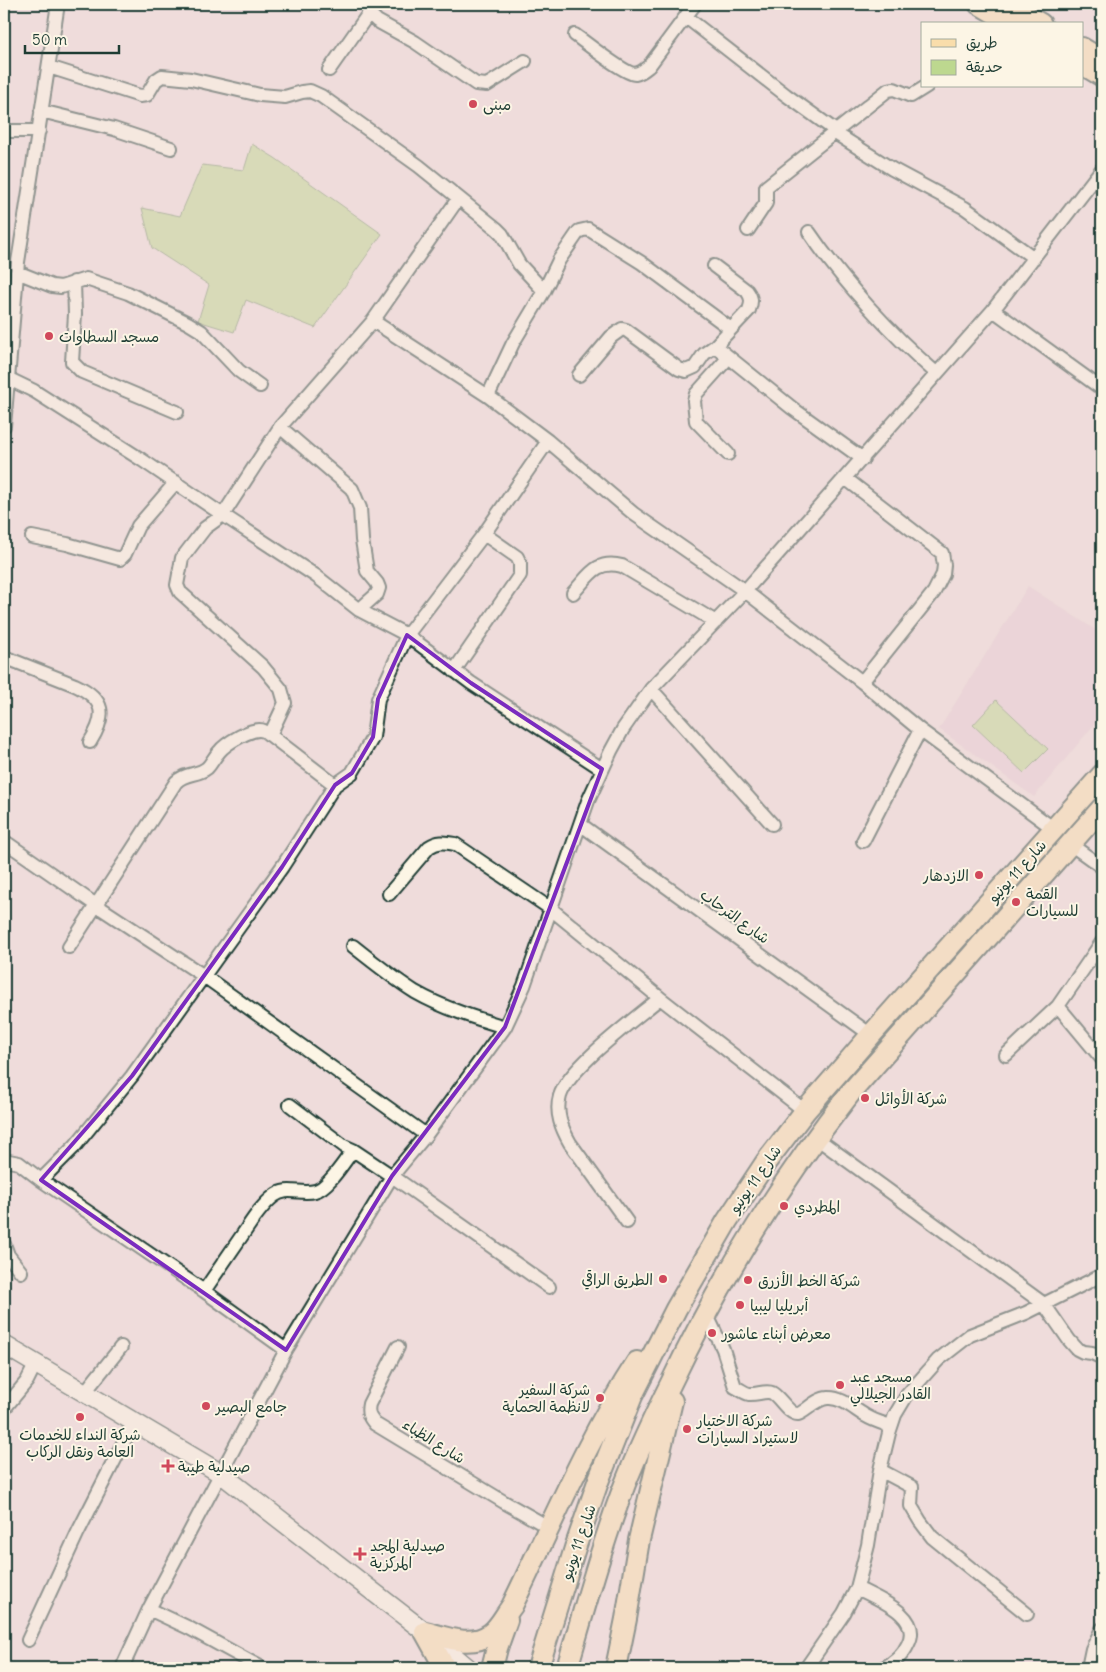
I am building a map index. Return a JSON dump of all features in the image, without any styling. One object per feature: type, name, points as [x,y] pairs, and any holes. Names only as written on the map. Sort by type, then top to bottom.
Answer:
[{"type":"main road","points":[[979,4],[1010,18],[1031,22]]},
{"type":"main road","points":[[1084,49],[1102,60]]},
{"type":"main road","points":[[1084,65],[1102,76]]},
{"type":"main road","name":"شارع 11 يونيو","points":[[538,1666],[575,1548],[632,1396],[703,1260],[745,1192],[805,1111],[1102,775]]},
{"type":"main road","name":"شارع 11 يونيو","points":[[567,1668],[601,1553],[625,1484],[643,1442],[703,1319],[754,1229],[815,1138],[851,1092],[1102,808]]},
{"type":"main road","points":[[492,1668],[512,1606],[592,1438],[649,1342],[676,1309]]},
{"type":"main road","points":[[616,1668],[639,1540],[669,1410],[703,1319]]},
{"type":"main road","points":[[4,1345],[220,1473],[468,1668]]},
{"type":"main road","points":[[424,1632],[457,1640],[481,1639],[497,1628],[512,1606]]},
{"type":"main road","points":[[424,1632],[444,1668]]},
{"type":"street","points":[[4,426],[8,325],[58,4]]},
{"type":"street","points":[[575,35],[627,72],[638,74],[649,66],[695,4]]},
{"type":"street","points":[[329,70],[369,8],[377,21],[415,42],[476,84],[487,86],[525,61]]},
{"type":"street","points":[[686,17],[786,95],[836,131],[835,133],[892,169],[964,208],[1034,258]]},
{"type":"street","points":[[49,68],[140,96],[147,94],[156,80],[162,76],[192,79],[284,97],[310,91],[321,96],[389,144],[502,234],[519,264],[544,291]]},
{"type":"street","points":[[748,230],[766,203],[766,187],[888,90],[894,90],[911,96],[924,88]]},
{"type":"street","points":[[41,111],[114,129],[171,148]]},
{"type":"street","points":[[4,131],[39,131]]},
{"type":"street","points":[[122,1668],[149,1609],[286,1350],[392,1176],[426,1135],[505,1027],[524,986],[588,801],[602,769],[624,729],[651,689],[745,591],[993,310],[1102,169]]},
{"type":"street","points":[[270,735],[285,703],[281,689],[251,655],[180,592],[177,585],[182,558],[205,528],[223,515],[280,427],[373,321],[458,199]]},
{"type":"street","points":[[488,396],[513,343],[544,291],[559,260],[579,232],[588,229],[642,263],[731,329]]},
{"type":"street","points":[[809,232],[841,276],[891,330],[936,373]]},
{"type":"street","points":[[579,375],[611,338],[622,329],[679,369],[686,371],[695,367],[704,354],[715,346],[749,310],[751,303],[751,296],[747,291],[714,266]]},
{"type":"street","points":[[17,272],[52,286],[62,287],[86,279],[120,290],[188,322],[201,331],[239,371],[260,386]]},
{"type":"street","points":[[74,282],[76,314],[72,358],[75,366],[82,372],[176,412]]},
{"type":"street","points":[[993,310],[1102,389]]},
{"type":"street","points":[[373,321],[488,396],[548,441],[634,514],[745,591],[862,682],[920,730],[1054,829]]},
{"type":"street","points":[[715,346],[792,408],[863,459]]},
{"type":"street","points":[[728,454],[696,421],[694,401],[696,394],[729,357]]},
{"type":"street","points":[[7,378],[34,391],[176,482],[316,576],[359,610],[407,635],[454,671],[602,769]]},
{"type":"street","points":[[280,427],[352,490],[358,502],[367,571],[378,583],[379,588],[377,594],[359,610]]},
{"type":"street","points":[[41,1180],[75,1146],[132,1076],[282,867],[334,785],[352,773],[373,737],[378,699],[407,635],[484,534],[548,441]]},
{"type":"street","points":[[844,478],[942,553],[944,566],[943,574],[934,592],[862,682]]},
{"type":"street","points":[[32,537],[67,544],[120,559],[125,554],[138,526],[176,482]]},
{"type":"street","points":[[454,671],[520,575],[520,562],[517,557],[484,534]]},
{"type":"street","points":[[573,593],[596,567],[612,563],[622,566],[716,622]]},
{"type":"street","points":[[4,656],[86,690],[94,697],[99,705],[102,718],[90,742]]},
{"type":"street","points":[[651,689],[772,824]]},
{"type":"street","points":[[863,841],[920,730]]},
{"type":"street","points":[[69,947],[176,782],[187,774],[207,768],[219,751],[249,732],[264,731],[334,785]]},
{"type":"street","name":"شارع الترحاب","points":[[580,824],[871,1035]]},
{"type":"street","points":[[4,841],[96,905],[204,976],[426,1135]]},
{"type":"street","points":[[389,894],[429,848],[437,842],[455,844],[552,909],[660,998],[805,1111]]},
{"type":"street","points":[[1070,844],[1102,867]]},
{"type":"street","points":[[1006,1056],[1058,1006],[1102,942]]},
{"type":"street","points":[[353,946],[386,972],[417,992],[468,1016],[505,1027]]},
{"type":"street","points":[[627,1222],[570,1144],[562,1129],[558,1105],[565,1087],[577,1071],[603,1045],[660,998]]},
{"type":"street","points":[[1058,1006],[1100,1051]]},
{"type":"street","points":[[290,1105],[344,1146],[392,1176],[549,1287]]},
{"type":"street","points":[[815,1138],[1044,1304],[1077,1349],[1083,1352],[1092,1352],[1102,1358]]},
{"type":"street","points":[[204,1291],[259,1210],[272,1197],[279,1192],[288,1190],[313,1192],[320,1189],[326,1185],[353,1150]]},
{"type":"street","points":[[4,1160],[19,1163],[286,1350]]},
{"type":"street","points":[[4,1244],[8,1255],[21,1272]]},
{"type":"street","points":[[806,1668],[844,1613],[857,1588],[868,1545],[880,1470],[891,1426],[907,1395],[927,1371],[954,1346],[979,1331],[1044,1304],[1102,1275]]},
{"type":"street","points":[[703,1319],[720,1343],[735,1387],[750,1394],[773,1393],[791,1411],[797,1414],[800,1414],[817,1401],[829,1398],[847,1403],[880,1423],[891,1426]]},
{"type":"street","points":[[85,1392],[121,1347]]},
{"type":"street","name":"شارع الظباء","points":[[398,1347],[369,1404],[370,1418],[382,1428],[550,1528]]},
{"type":"street","points":[[4,1408],[27,1381],[36,1363]]},
{"type":"street","points":[[28,1640],[78,1532],[134,1422]]},
{"type":"street","points":[[880,1470],[912,1487],[911,1506],[932,1536],[1027,1614]]},
{"type":"street","points":[[857,1588],[891,1606],[904,1616],[910,1625],[912,1636],[908,1646],[900,1656],[883,1668]]},
{"type":"street","points":[[149,1609],[262,1668]]},
{"type":"street","points":[[1088,1668],[1092,1649],[1102,1629]]},
{"type":"highlighted area","points":[[407,635],[471,683],[602,769],[505,1027],[392,1176],[286,1350],[41,1180],[132,1076],[282,867],[335,785],[352,773],[373,737],[378,699]]},
{"type":"shaded area","points":[[1028,586],[1102,634],[1102,715],[1034,797],[939,729]]},
{"type":"green space","points":[[252,144],[275,158],[382,234],[315,328],[246,300],[234,332],[198,321],[209,285],[152,248],[142,208],[180,216],[202,165],[244,170]]},
{"type":"green space","points":[[996,700],[1048,749],[1024,773],[973,725]]},
{"type":"place","name":"مبنى","points":[[473,104]]},
{"type":"place","name":"مسجد السطاوات","points":[[49,336]]},
{"type":"place","name":"الازدهار","points":[[979,875]]},
{"type":"place","name":"القمة للسيارات","points":[[1016,902]]},
{"type":"place","name":"شركة الأوائل","points":[[865,1098]]},
{"type":"place","name":"المطردي","points":[[784,1206]]},
{"type":"place","name":"الطريق الراقي","points":[[663,1279]]},
{"type":"place","name":"شركة الخط الأزرق","points":[[748,1280]]},
{"type":"place","name":"أبريليا ليبيا","points":[[740,1305]]},
{"type":"place","name":"معرض أبناء عاشور","points":[[712,1333]]},
{"type":"place","name":"مسجد عبد القادر الجيلالي","points":[[840,1385]]},
{"type":"place","name":"شركة السفير لانظمة الحماية","points":[[600,1398]]},
{"type":"place","name":"جامع البصير","points":[[206,1406]]},
{"type":"place","name":"شركة النداء للخدمات العامة ونقل الركاب","points":[[80,1417]]},
{"type":"place","name":"شركة الاختيار لاستيراد السيارات","points":[[687,1429]]},
{"type":"place","name":"صيدلية طيبة","points":[[168,1466]]},
{"type":"place","name":"صيدلية المجد المركزية","points":[[360,1554]]}]
